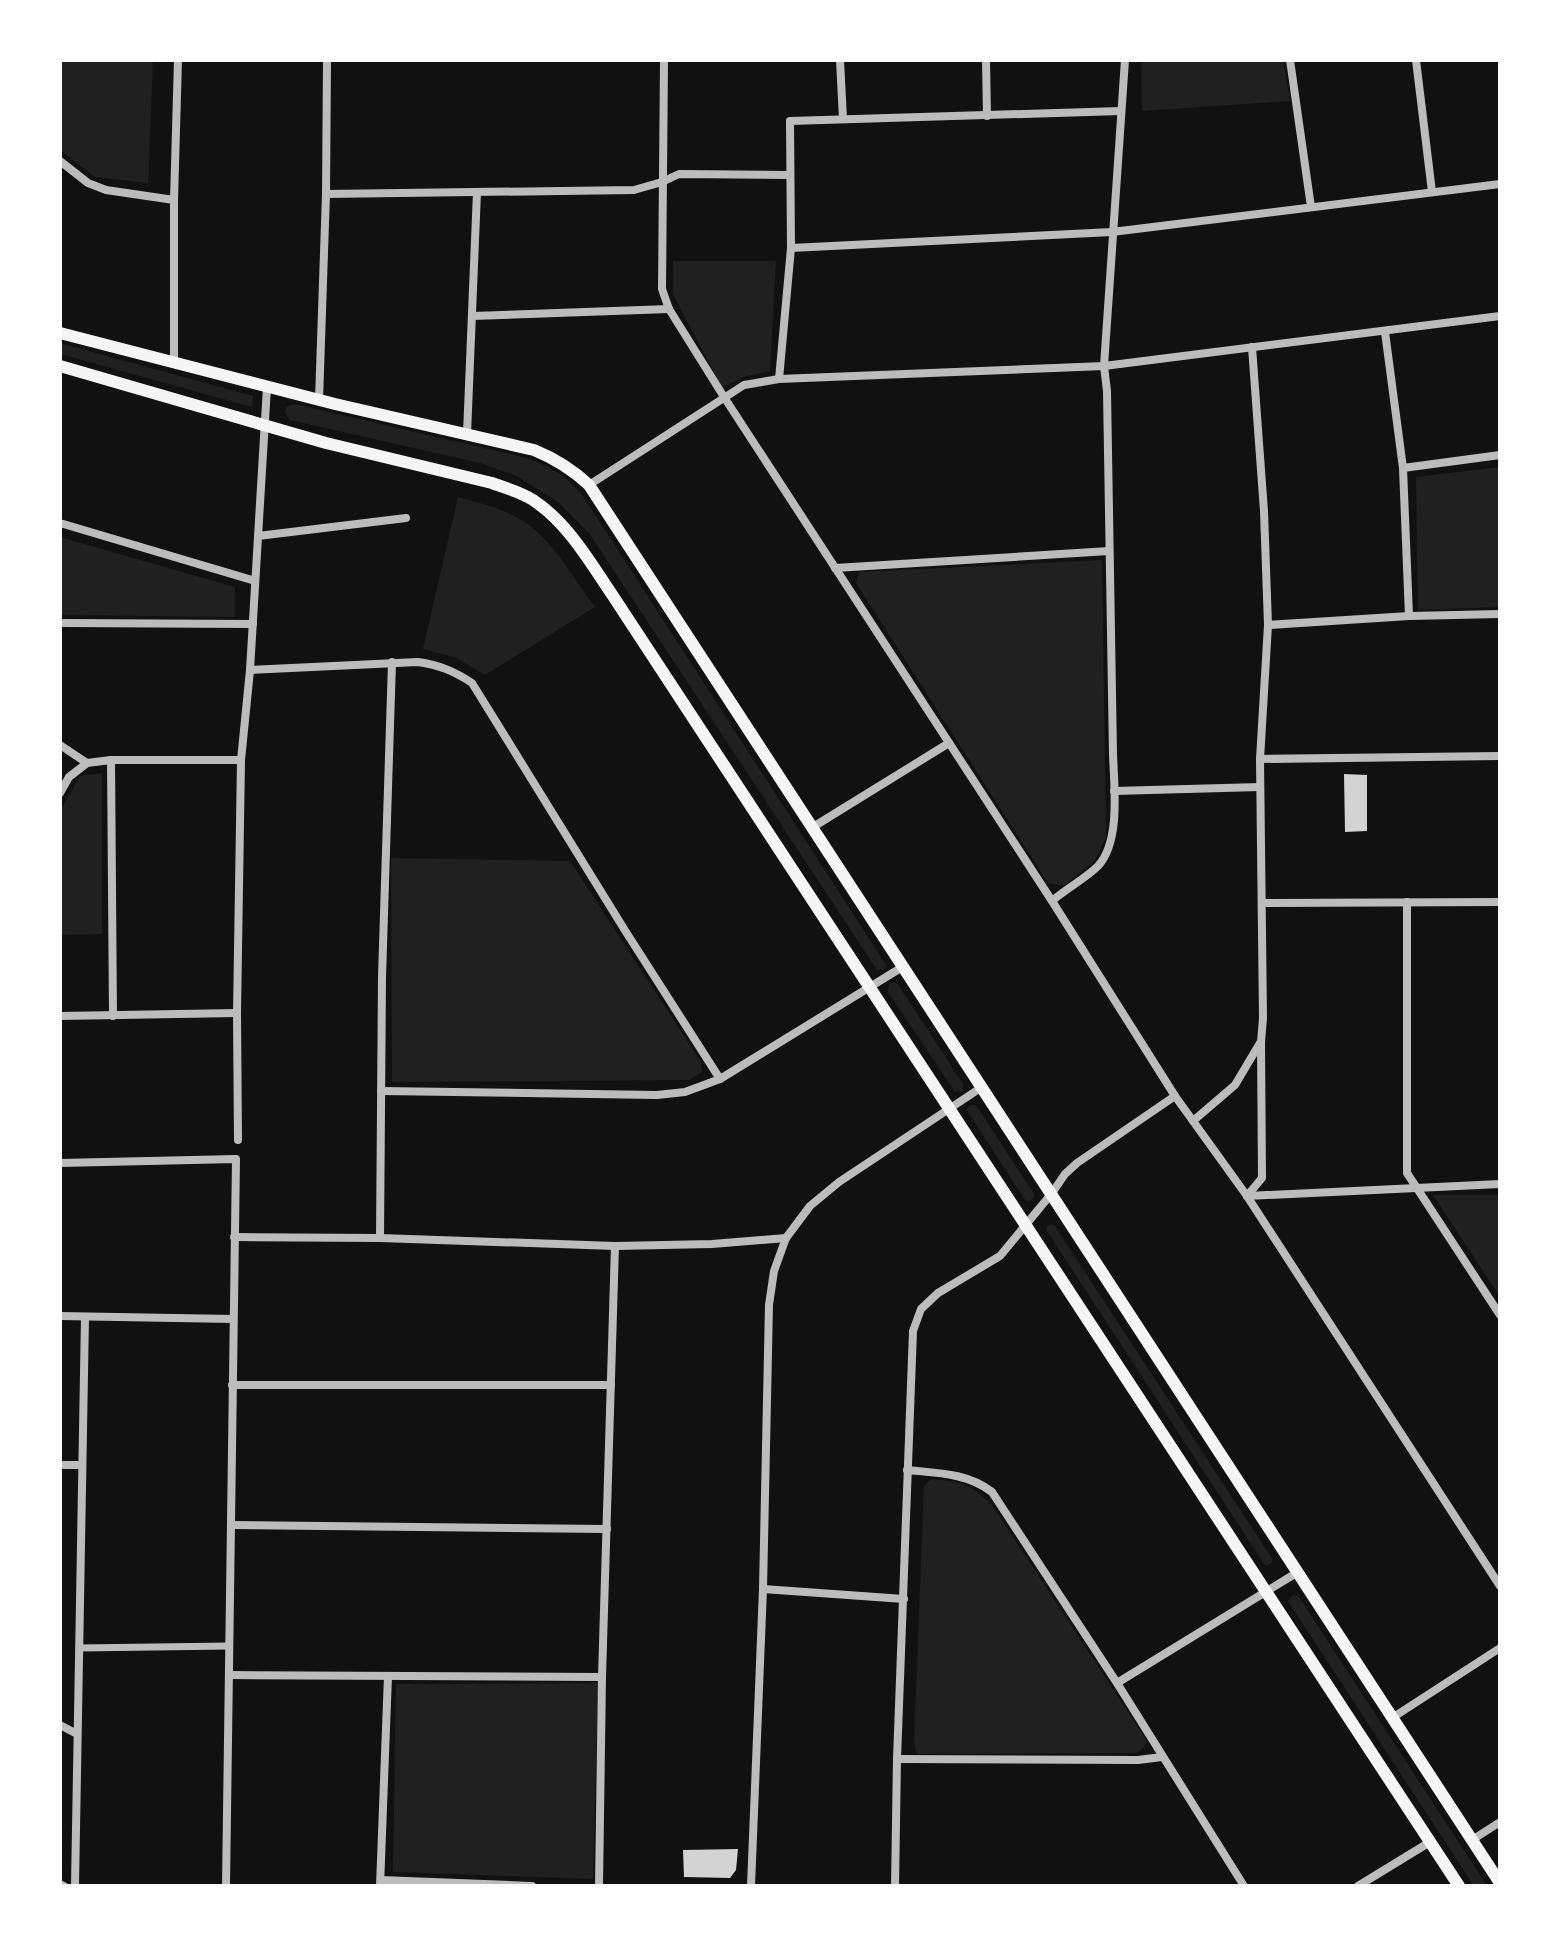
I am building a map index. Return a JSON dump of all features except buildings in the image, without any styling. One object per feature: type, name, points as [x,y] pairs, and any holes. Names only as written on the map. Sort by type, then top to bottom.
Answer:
[{"type":"main road","points":[[60,333],[319,400],[534,450],[555,459],[589,485],[1500,1883]]},
{"type":"main road","points":[[60,366],[326,443],[514,490],[549,512],[575,540],[1459,1886]]},
{"type":"street","points":[[174,363],[178,60]]},
{"type":"street","points":[[319,400],[327,60]]},
{"type":"street","points":[[664,60],[662,289],[669,309],[1175,1096],[1247,1196],[1500,1586]]},
{"type":"street","points":[[840,60],[843,119]]},
{"type":"street","points":[[986,60],[987,116]]},
{"type":"street","points":[[1052,901],[1099,865],[1112,840],[1114,791],[1107,391],[1104,366],[1125,60]]},
{"type":"street","points":[[1290,60],[1311,207]]},
{"type":"street","points":[[1416,60],[1432,192]]},
{"type":"street","points":[[779,379],[791,248],[790,121],[1121,111]]},
{"type":"street","points":[[60,161],[96,187],[174,200]]},
{"type":"street","points":[[326,194],[634,190],[679,174],[790,175]]},
{"type":"street","points":[[791,248],[1112,232],[1500,184]]},
{"type":"street","points":[[467,434],[477,192]]},
{"type":"street","points":[[472,316],[669,309]]},
{"type":"street","points":[[589,485],[744,385],[779,379],[1104,366],[1500,316]]},
{"type":"street","points":[[1385,332],[1403,468],[1409,616]]},
{"type":"street","points":[[1247,1196],[1262,1178],[1260,759],[1268,625],[1264,511],[1252,347]]},
{"type":"street","points":[[238,1140],[241,760],[250,670],[267,387]]},
{"type":"street","points":[[1403,468],[1500,455]]},
{"type":"street","points":[[258,536],[406,518]]},
{"type":"street","points":[[60,523],[255,581]]},
{"type":"street","points":[[835,568],[1109,551]]},
{"type":"street","points":[[1268,625],[1500,614]]},
{"type":"street","points":[[60,623],[253,624]]},
{"type":"street","points":[[380,1238],[382,977],[392,662]]},
{"type":"street","points":[[250,670],[418,662],[455,671],[472,683],[720,1079]]},
{"type":"street","points":[[813,827],[949,743]]},
{"type":"street","points":[[60,745],[87,763]]},
{"type":"street","points":[[1260,759],[1500,756]]},
{"type":"street","points":[[60,793],[69,777],[87,763],[111,760],[241,760]]},
{"type":"street","points":[[111,760],[113,1016]]},
{"type":"street","points":[[1114,791],[1260,787]]},
{"type":"street","points":[[1407,902],[1407,1173],[1500,1315]]},
{"type":"street","points":[[1262,903],[1500,902]]},
{"type":"street","points":[[381,1091],[657,1095],[685,1092],[720,1079],[904,966]]},
{"type":"street","points":[[60,1016],[237,1013]]},
{"type":"street","points":[[1193,1121],[1235,1085],[1261,1042]]},
{"type":"street","points":[[751,1886],[763,1589],[769,1305],[774,1271],[786,1238],[810,1206],[839,1182],[982,1087]]},
{"type":"street","points":[[895,1886],[913,1331],[921,1309],[938,1293],[1000,1256],[1077,1163],[1175,1096]]},
{"type":"street","points":[[60,1163],[236,1159],[226,1886]]},
{"type":"street","points":[[1247,1196],[1500,1184]]},
{"type":"street","points":[[234,1237],[380,1238],[615,1246],[712,1244],[786,1238]]},
{"type":"street","points":[[599,1886],[615,1246]]},
{"type":"street","points":[[60,1316],[233,1319]]},
{"type":"street","points":[[75,1886],[85,1317]]},
{"type":"street","points":[[232,1385],[611,1385]]},
{"type":"street","points":[[60,1465],[82,1465]]},
{"type":"street","points":[[907,1470],[950,1474],[980,1483],[992,1492],[1244,1886]]},
{"type":"street","points":[[231,1525],[607,1529]]},
{"type":"street","points":[[1117,1683],[1298,1572]]},
{"type":"street","points":[[763,1589],[904,1599]]},
{"type":"street","points":[[79,1648],[229,1646]]},
{"type":"street","points":[[1392,1718],[1500,1648]]},
{"type":"street","points":[[229,1675],[602,1677]]},
{"type":"street","points":[[388,1676],[380,1883],[532,1886]]},
{"type":"street","points":[[60,1725],[77,1734]]},
{"type":"street","points":[[897,1759],[1138,1760],[1162,1757]]},
{"type":"street","points":[[1472,1840],[1500,1822]]},
{"type":"street","points":[[1358,1886],[1430,1842]]},
{"type":"shaded area","points":[[60,60],[153,60],[148,183],[95,177],[60,150]]},
{"type":"shaded area","points":[[1141,60],[1283,60],[1290,101],[1142,111]]},
{"type":"shaded area","points":[[673,261],[776,261],[770,371],[743,377],[722,388],[673,294]]},
{"type":"shaded area","points":[[60,343],[253,396],[252,407],[60,354]]},
{"type":"shaded area","points":[[294,404],[523,457],[548,467],[570,482],[583,496],[886,965],[885,969],[877,970],[589,533],[558,502],[517,476],[480,463],[290,420],[285,413],[286,407]]},
{"type":"shaded area","points":[[1500,467],[1500,607],[1418,610],[1416,477]]},
{"type":"shaded area","points":[[458,497],[508,513],[534,529],[553,549],[595,607],[485,675],[457,658],[423,649]]},
{"type":"shaded area","points":[[60,537],[235,587],[235,617],[60,615]]},
{"type":"shaded area","points":[[1102,560],[1106,837],[1095,860],[1064,886],[1048,883],[856,583],[859,572]]},
{"type":"shaded area","points":[[102,773],[102,934],[60,935],[60,811],[80,776]]},
{"type":"shaded area","points":[[391,858],[570,861],[701,1062],[702,1072],[689,1080],[392,1082]]},
{"type":"shaded area","points":[[889,983],[897,983],[963,1084],[963,1091],[955,1092],[888,992]]},
{"type":"shaded area","points":[[976,1105],[1034,1194],[1030,1201],[1025,1200],[968,1112],[967,1108]]},
{"type":"shaded area","points":[[1433,1195],[1500,1195],[1500,1297]]},
{"type":"shaded area","points":[[1051,1224],[1273,1560],[1267,1566],[1047,1231],[1047,1226]]},
{"type":"shaded area","points":[[931,1479],[964,1485],[992,1505],[1147,1741],[1137,1753],[917,1754],[914,1743],[924,1486]]},
{"type":"shaded area","points":[[1293,1595],[1299,1597],[1487,1886],[1474,1886],[1288,1601]]},
{"type":"shaded area","points":[[598,1683],[593,1879],[393,1872],[396,1684]]}]
